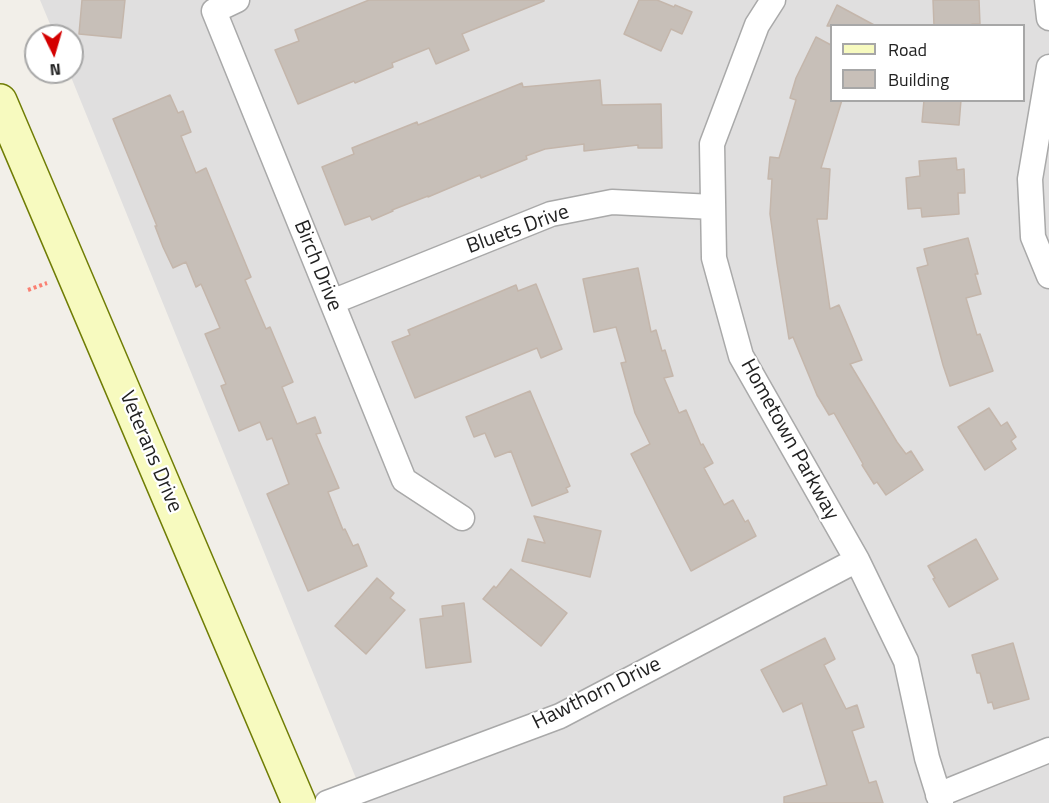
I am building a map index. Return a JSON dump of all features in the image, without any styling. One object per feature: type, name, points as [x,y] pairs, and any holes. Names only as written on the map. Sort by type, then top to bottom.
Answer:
[{"type":"main road","name":"Veterans Drive","points":[[0,101],[299,803]]},
{"type":"street","name":"Birch Drive","points":[[237,0],[214,11],[404,480],[462,518]]},
{"type":"street","name":"Hometown Parkway","points":[[773,0],[757,25],[712,144],[714,258],[741,356],[857,560],[906,661],[927,758],[939,799]]},
{"type":"street","points":[[1047,0],[1049,18]]},
{"type":"street","points":[[1049,67],[1030,179],[1033,237],[1049,276]]},
{"type":"street","name":"Bluets Drive","points":[[332,302],[551,214],[612,202],[713,207]]},
{"type":"street","name":"Hawthorn Drive","points":[[327,803],[560,716],[857,560]]},
{"type":"street","points":[[939,799],[1049,750]]},
{"type":"shaded area","points":[[40,0],[1049,0],[1049,803],[366,803],[74,84],[84,84],[84,24],[50,24]]},
{"type":"building","points":[[82,0],[125,0],[121,38],[84,34],[84,24],[80,24]]},
{"type":"building","points":[[369,0],[544,1],[462,34],[469,50],[436,64],[429,48],[392,63],[393,67],[298,104],[275,50],[299,41],[295,30]]},
{"type":"building","points":[[639,0],[657,0],[692,12],[682,34],[671,29],[661,51],[624,34]]},
{"type":"building","points":[[933,0],[979,0],[980,24],[934,24]]},
{"type":"building","points":[[837,5],[872,24],[830,24],[827,26]]},
{"type":"building","points":[[816,37],[830,44],[830,102],[841,102],[821,168],[830,169],[827,219],[817,219],[830,309],[839,305],[862,360],[850,364],[897,442],[906,454],[911,451],[923,470],[886,495],[877,482],[874,484],[834,413],[829,415],[817,395],[793,337],[789,339],[770,214],[772,179],[768,179],[770,157],[779,158],[796,100],[790,98],[796,78]]},
{"type":"building","points":[[600,80],[602,105],[661,104],[662,148],[638,148],[638,145],[584,151],[584,144],[545,149],[481,178],[480,175],[372,220],[370,216],[345,225],[322,167],[354,154],[352,148],[417,122],[418,125],[522,83],[523,87]]},
{"type":"building","points":[[170,95],[178,113],[183,111],[191,132],[181,136],[196,173],[206,168],[251,277],[245,280],[266,329],[270,327],[293,382],[282,387],[297,424],[315,417],[321,433],[316,434],[339,488],[328,492],[343,530],[345,529],[353,546],[358,544],[367,566],[308,591],[267,494],[289,484],[272,438],[267,440],[260,422],[239,431],[221,386],[226,384],[205,334],[220,328],[201,284],[196,287],[186,262],[173,268],[113,119]]},
{"type":"building","points":[[924,102],[961,102],[959,125],[922,122]]},
{"type":"building","points":[[956,158],[957,170],[964,169],[965,193],[958,193],[959,214],[922,217],[921,208],[908,209],[906,178],[920,176],[919,161]]},
{"type":"building","points":[[968,238],[981,294],[966,298],[977,335],[980,334],[993,371],[950,386],[917,268],[928,265],[924,249]]},
{"type":"building","points":[[638,268],[651,332],[656,330],[673,376],[664,378],[679,413],[686,410],[701,445],[703,444],[713,463],[704,468],[724,505],[733,500],[745,522],[748,520],[756,536],[691,571],[631,454],[650,444],[635,413],[621,363],[626,362],[616,327],[594,332],[583,279]]},
{"type":"building","points":[[536,284],[562,349],[541,358],[537,348],[415,398],[392,342],[410,335],[408,330],[516,285],[518,291]]},
{"type":"building","points":[[530,391],[570,486],[566,488],[568,492],[532,506],[511,451],[495,457],[485,433],[474,437],[466,417]]},
{"type":"building","points":[[989,408],[1001,426],[1007,422],[1016,437],[1011,441],[1016,449],[985,470],[958,427]]},
{"type":"building","points":[[534,516],[601,531],[590,577],[522,561],[528,539],[545,543]]},
{"type":"building","points":[[976,539],[998,579],[949,607],[928,566]]},
{"type":"building","points":[[511,569],[567,613],[541,646],[483,599],[494,586],[496,588]]},
{"type":"building","points":[[377,578],[394,593],[390,598],[405,610],[366,654],[335,626]]},
{"type":"building","points":[[464,603],[471,662],[426,668],[420,619],[443,616],[442,606]]},
{"type":"building","points":[[825,638],[835,659],[824,665],[846,709],[857,705],[864,727],[852,731],[869,783],[876,781],[883,803],[784,803],[784,797],[827,785],[802,703],[783,712],[761,670]]},
{"type":"building","points":[[1013,643],[1029,699],[994,709],[992,702],[988,703],[980,673],[977,673],[972,655]]}]
